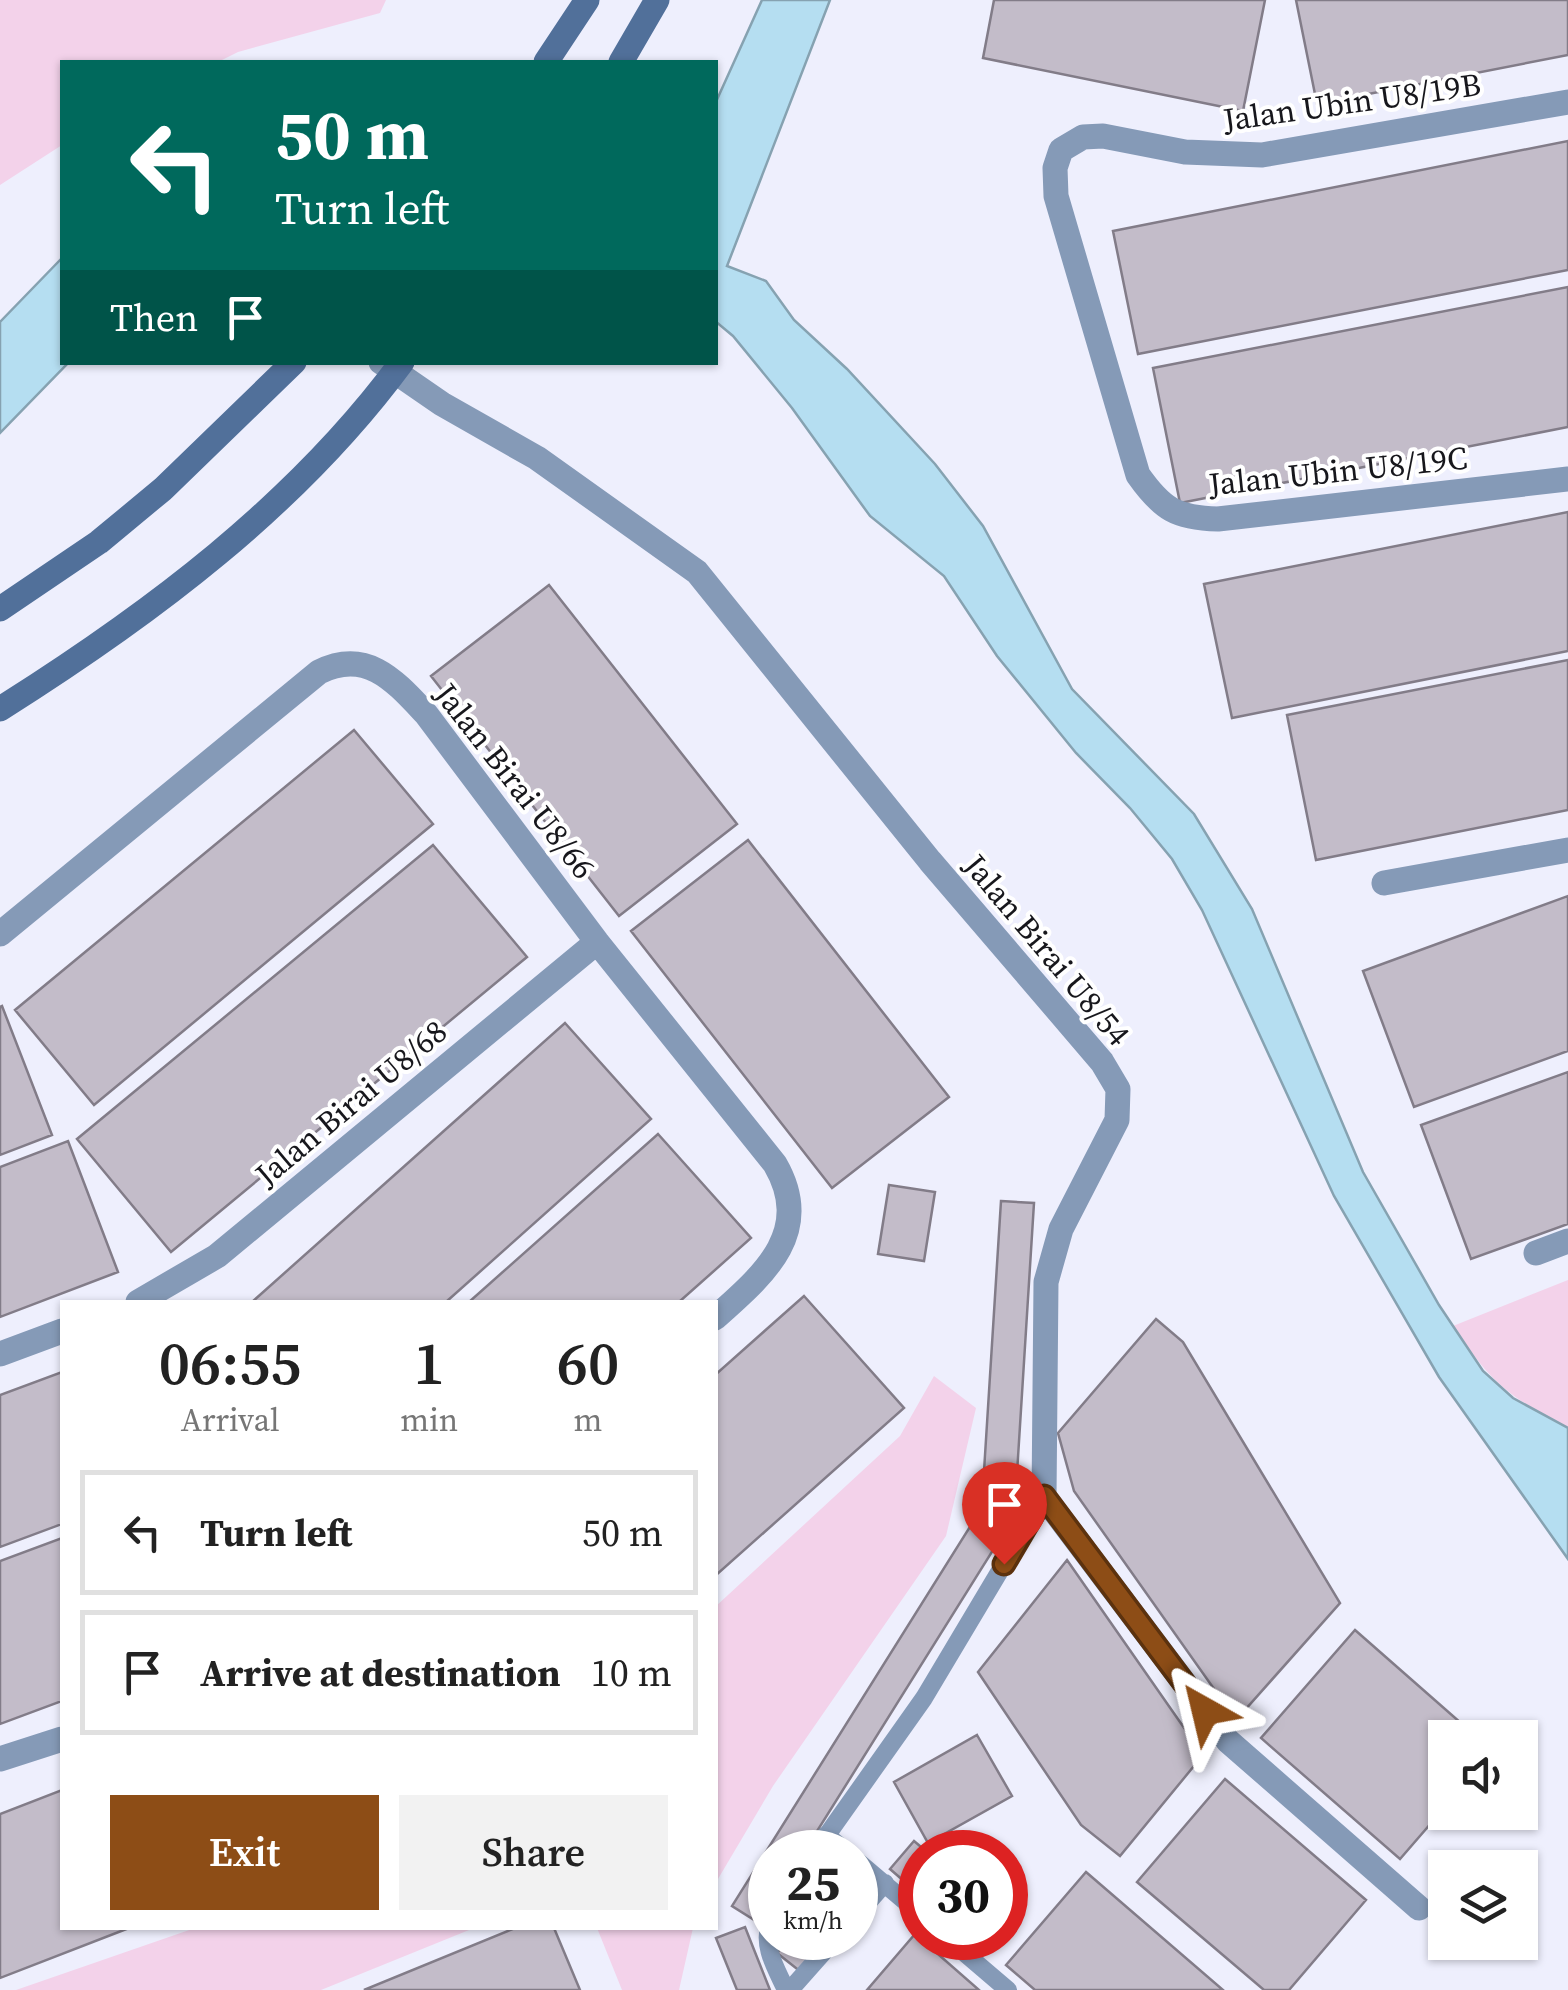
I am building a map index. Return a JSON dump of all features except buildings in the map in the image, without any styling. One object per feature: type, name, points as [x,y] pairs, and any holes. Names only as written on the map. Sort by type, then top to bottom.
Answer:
[{"type":"main road","points":[[547,60],[587,0]]},
{"type":"main road","points":[[622,60],[657,0]]},
{"type":"main road","points":[[0,610],[99,542],[163,489],[291,365]]},
{"type":"main road","points":[[0,709],[129,622],[200,569],[270,509],[393,366]]},
{"type":"street","name":"Jalan Ubin U8/19B","points":[[1102,353],[1056,196],[1054,168],[1061,150],[1083,136],[1103,136],[1185,152],[1262,154],[1568,102]]},
{"type":"street","name":"Jalan Ubin U8/19C","points":[[1102,353],[1138,475],[1153,497],[1172,512],[1218,519],[1568,480]]},
{"type":"street","name":"Jalan Birai U8/54","points":[[393,366],[442,404],[537,458],[697,572],[930,861],[1102,1062],[1118,1089],[1117,1120],[1061,1228],[1046,1282],[1044,1496]]},
{"type":"street","name":"Jalan Birai U8/66","points":[[0,934],[319,672],[334,665],[367,664],[426,714],[597,942],[776,1164],[784,1179],[788,1227],[782,1249],[762,1276],[718,1315]]},
{"type":"street","points":[[1384,883],[1568,850]]},
{"type":"street","name":"Jalan Birai U8/68","points":[[141,1300],[217,1256],[597,942]]},
{"type":"street","points":[[1536,1253],[1568,1241]]},
{"type":"street","points":[[0,1354],[60,1332]]},
{"type":"street","points":[[1044,1496],[1228,1741],[1419,1908]]},
{"type":"street","points":[[0,1759],[60,1739]]},
{"type":"lane","points":[[830,1830],[924,1698],[1044,1496]]},
{"type":"lane","points":[[878,1878],[898,1895]]},
{"type":"lane","points":[[878,1892],[885,1884]]},
{"type":"lane","points":[[773,1960],[788,1990],[816,1960]]},
{"type":"lane","points":[[973,1960],[1008,1990]]},
{"type":"shaded area","points":[[0,0],[386,0],[380,13],[238,52],[222,60],[60,60],[60,146],[0,185]]},
{"type":"shaded area","points":[[1568,1280],[1568,1428],[1502,1386],[1453,1326]]},
{"type":"shaded area","points":[[934,1376],[976,1408],[946,1536],[773,1786],[718,1879],[718,1604],[900,1436]]},
{"type":"shaded area","points":[[189,1930],[469,1930],[321,1990],[16,1990]]},
{"type":"shaded area","points":[[598,1930],[693,1930],[679,1990],[622,1990]]},
{"type":"water","points":[[762,0],[830,0],[727,266],[766,281],[794,320],[847,369],[935,464],[983,526],[1072,689],[1194,814],[1252,909],[1363,1172],[1439,1305],[1483,1371],[1513,1398],[1568,1428],[1568,1559],[1439,1377],[1334,1196],[1202,910],[1172,859],[1130,808],[1076,753],[997,656],[944,576],[870,516],[792,408],[733,336],[718,324],[718,97]]},
{"type":"water","points":[[60,260],[60,365],[66,365],[0,433],[0,322]]},
{"type":"route","points":[[1004,1564],[1044,1496],[1205,1711]]}]
